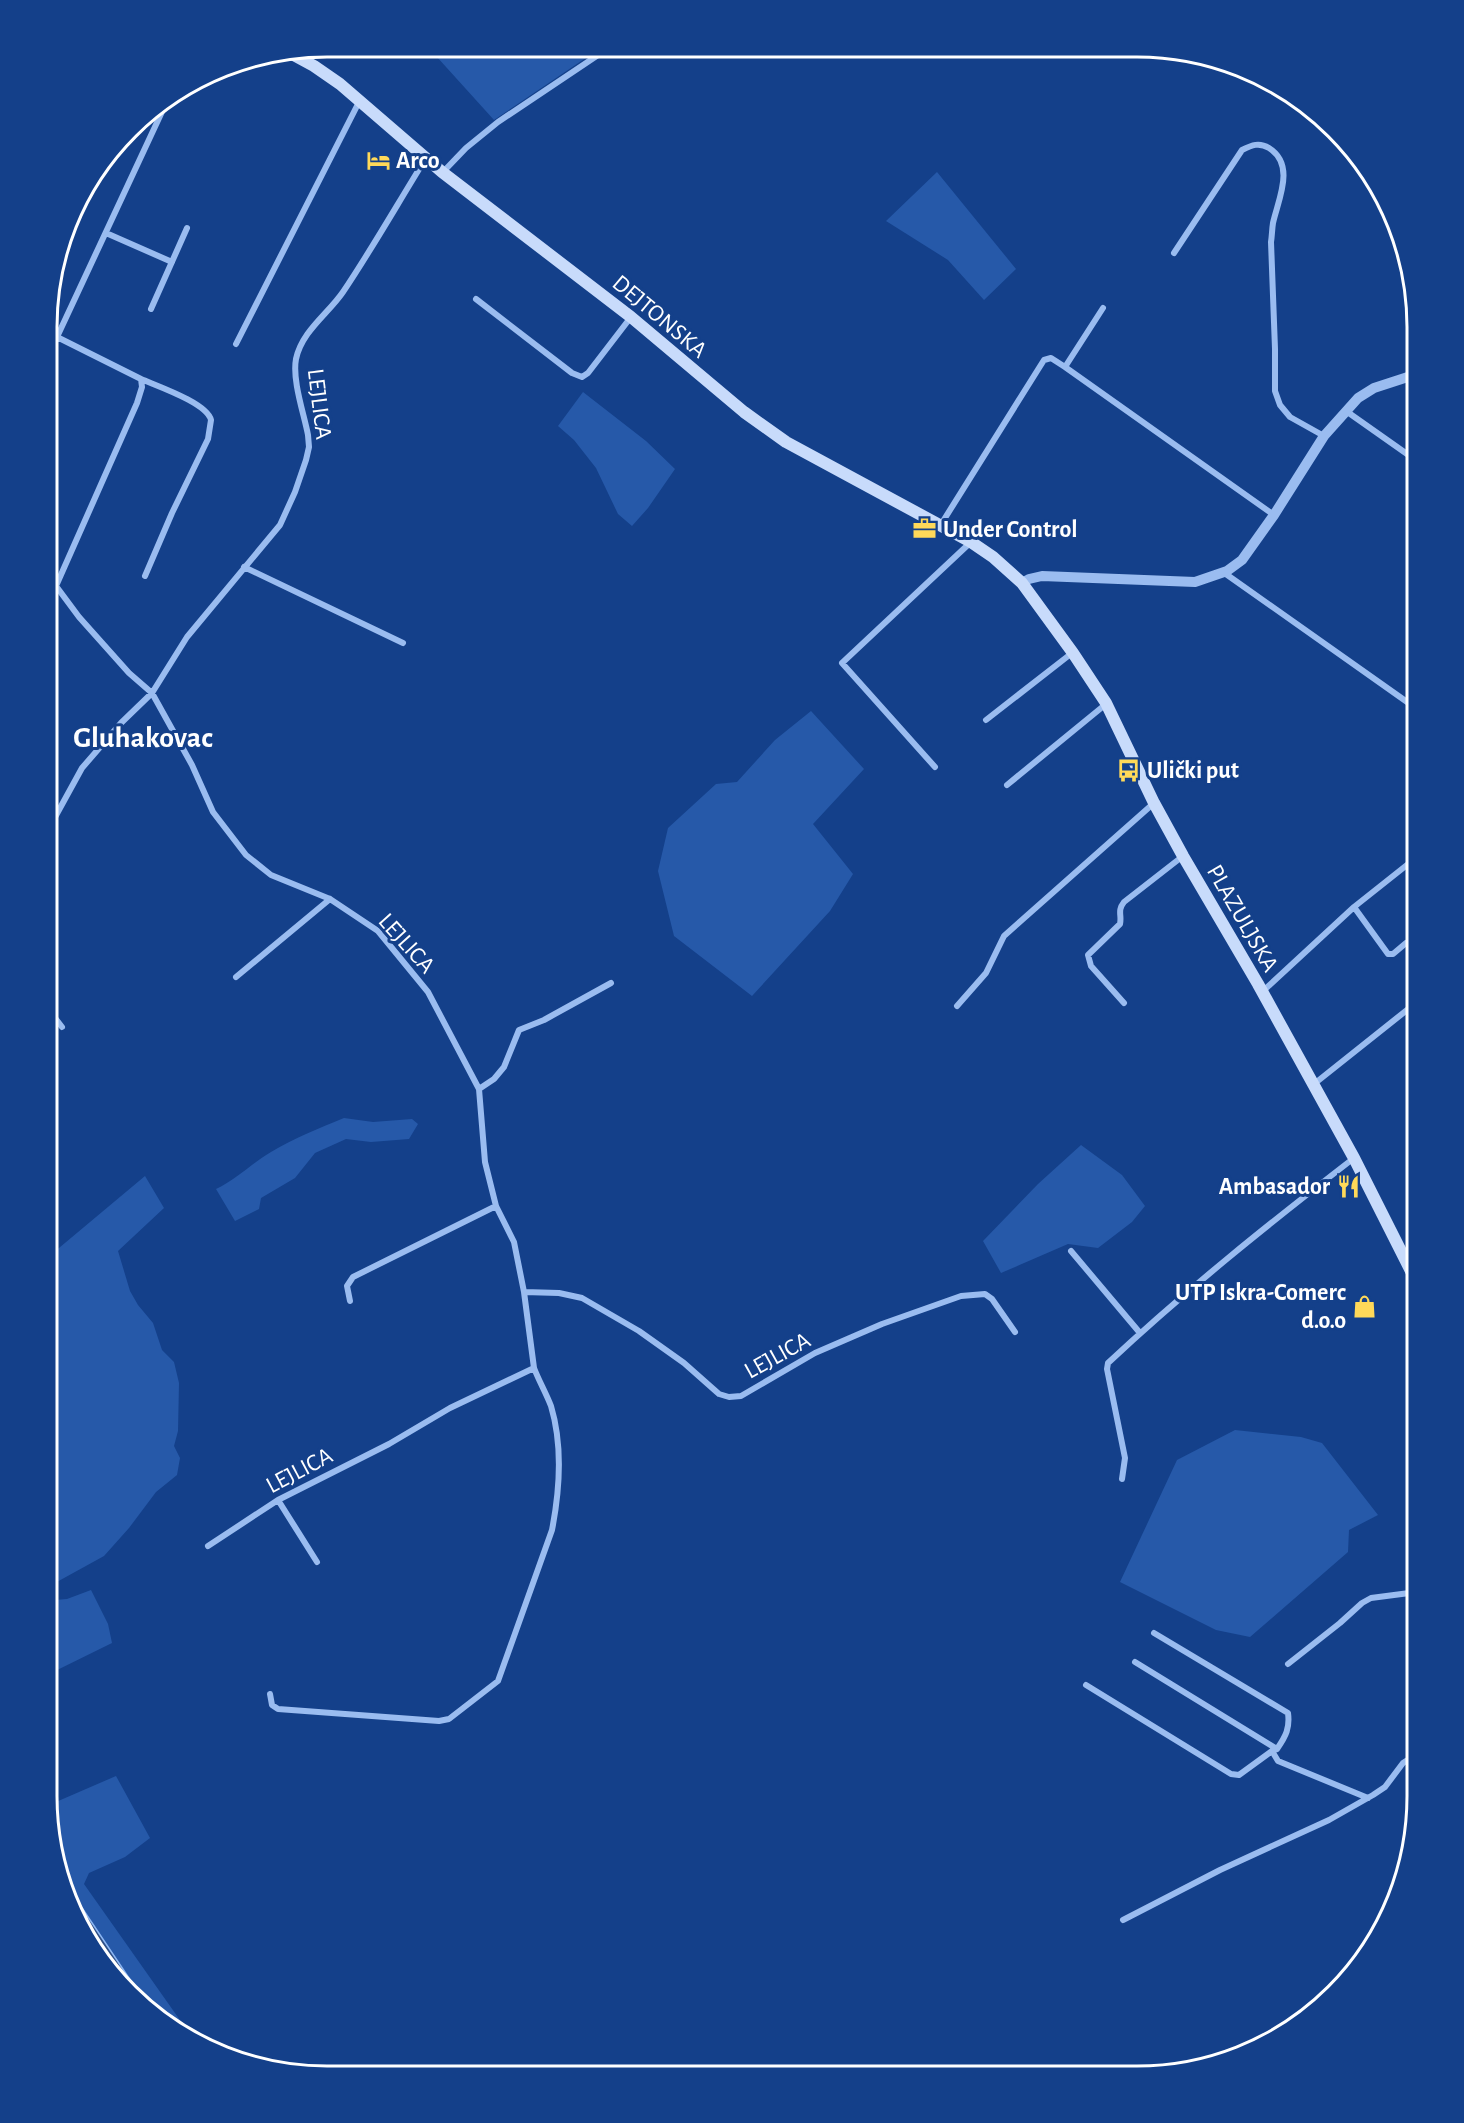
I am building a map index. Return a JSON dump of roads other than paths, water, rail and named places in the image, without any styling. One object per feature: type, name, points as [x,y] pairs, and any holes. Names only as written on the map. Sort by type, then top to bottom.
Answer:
[{"type":"main road","name":"DEJTONSKA","points":[[300,59],[360,100],[442,172],[631,317],[744,412],[786,442],[993,556],[1022,583]]},
{"type":"main road","name":"PLAZULJSKA","points":[[1022,583],[1073,652],[1106,703],[1183,856],[1314,1084],[1407,1263]]},
{"type":"street","points":[[442,172],[466,148],[498,122],[595,57]]},
{"type":"street","points":[[236,344],[360,100]]},
{"type":"street","points":[[145,576],[208,439],[211,420],[206,410],[192,402],[57,337],[161,115]]},
{"type":"street","points":[[1174,253],[1242,150],[1254,144],[1264,145],[1274,151],[1284,173],[1272,225],[1271,242],[1275,391],[1280,405],[1290,417],[1324,436]]},
{"type":"street","name":"LEJLICA","points":[[57,814],[82,768],[121,723],[152,693],[187,637],[280,525],[295,492],[308,454],[308,435],[295,366],[300,345],[344,291],[426,158]]},
{"type":"street","points":[[151,309],[187,228]]},
{"type":"street","points":[[106,233],[172,262]]},
{"type":"street","points":[[476,299],[572,374],[582,377],[588,373],[631,317]]},
{"type":"street","points":[[1065,367],[1103,308]]},
{"type":"street","points":[[940,527],[1044,360],[1052,358],[1274,515]]},
{"type":"street","points":[[1022,583],[1042,576],[1195,582],[1227,571],[1242,560],[1274,515],[1324,436],[1358,398],[1374,388],[1407,378]]},
{"type":"street","points":[[57,584],[140,395],[141,379]]},
{"type":"street","points":[[1346,411],[1407,453]]},
{"type":"street","points":[[934,767],[842,663],[970,542]]},
{"type":"street","points":[[244,567],[403,643]]},
{"type":"street","points":[[1222,572],[1407,702]]},
{"type":"street","name":"LEJLICA","points":[[57,587],[79,617],[129,673],[152,693],[192,765],[213,812],[246,855],[271,875],[330,898],[378,931],[428,992],[479,1089],[485,1162],[496,1206],[514,1242],[524,1292],[534,1368],[450,1408],[389,1444],[278,1500],[208,1546]]},
{"type":"street","points":[[986,720],[1073,652]]},
{"type":"street","points":[[1007,785],[1106,703]]},
{"type":"street","points":[[957,1006],[986,973],[1004,936],[1154,802]]},
{"type":"street","points":[[1124,1003],[1090,966],[1088,955],[1120,924],[1119,907],[1183,856]]},
{"type":"street","points":[[1262,992],[1354,907],[1407,865]]},
{"type":"street","points":[[236,977],[330,898]]},
{"type":"street","points":[[1354,907],[1388,954],[1393,954],[1406,943]]},
{"type":"street","points":[[479,1089],[494,1079],[504,1067],[519,1030],[544,1020],[611,983]]},
{"type":"street","points":[[1314,1084],[1407,1010]]},
{"type":"street","points":[[57,1021],[62,1027]]},
{"type":"street","points":[[1122,1479],[1125,1458],[1108,1363],[1257,1234],[1354,1158]]},
{"type":"street","points":[[350,1300],[347,1286],[353,1277],[496,1206]]},
{"type":"street","points":[[1071,1251],[1140,1333]]},
{"type":"street","name":"LEJLICA","points":[[524,1292],[560,1293],[582,1298],[639,1331],[684,1363],[719,1394],[729,1397],[741,1396],[815,1353],[882,1324],[961,1296],[985,1294],[992,1299],[1015,1332]]},
{"type":"street","points":[[270,1694],[272,1705],[278,1709],[439,1721],[449,1719],[498,1681],[552,1530],[556,1506],[559,1464],[556,1427],[550,1404],[534,1368]]},
{"type":"street","points":[[278,1500],[317,1562]]},
{"type":"street","points":[[1288,1664],[1362,1603],[1371,1598],[1407,1593]]},
{"type":"street","points":[[1086,1685],[1231,1774],[1239,1775],[1275,1750],[1290,1725],[1288,1713],[1154,1633]]},
{"type":"street","points":[[1135,1662],[1275,1750],[1278,1761],[1368,1798]]},
{"type":"street","points":[[1123,1920],[1220,1870],[1329,1820],[1385,1787],[1407,1760]]},
{"type":"place","name":"Arco","points":[[378,160]]},
{"type":"place","name":"Under Control","points":[[925,529]]},
{"type":"place","name":"Ulički put","points":[[1129,770]]},
{"type":"place","name":"Ambasador","points":[[1348,1186]]},
{"type":"place","name":"UTP Iskra-Comerc d.o.o","points":[[1364,1306]]},
{"type":"district","name":"Gluhakovac","points":[[143,737]]}]
